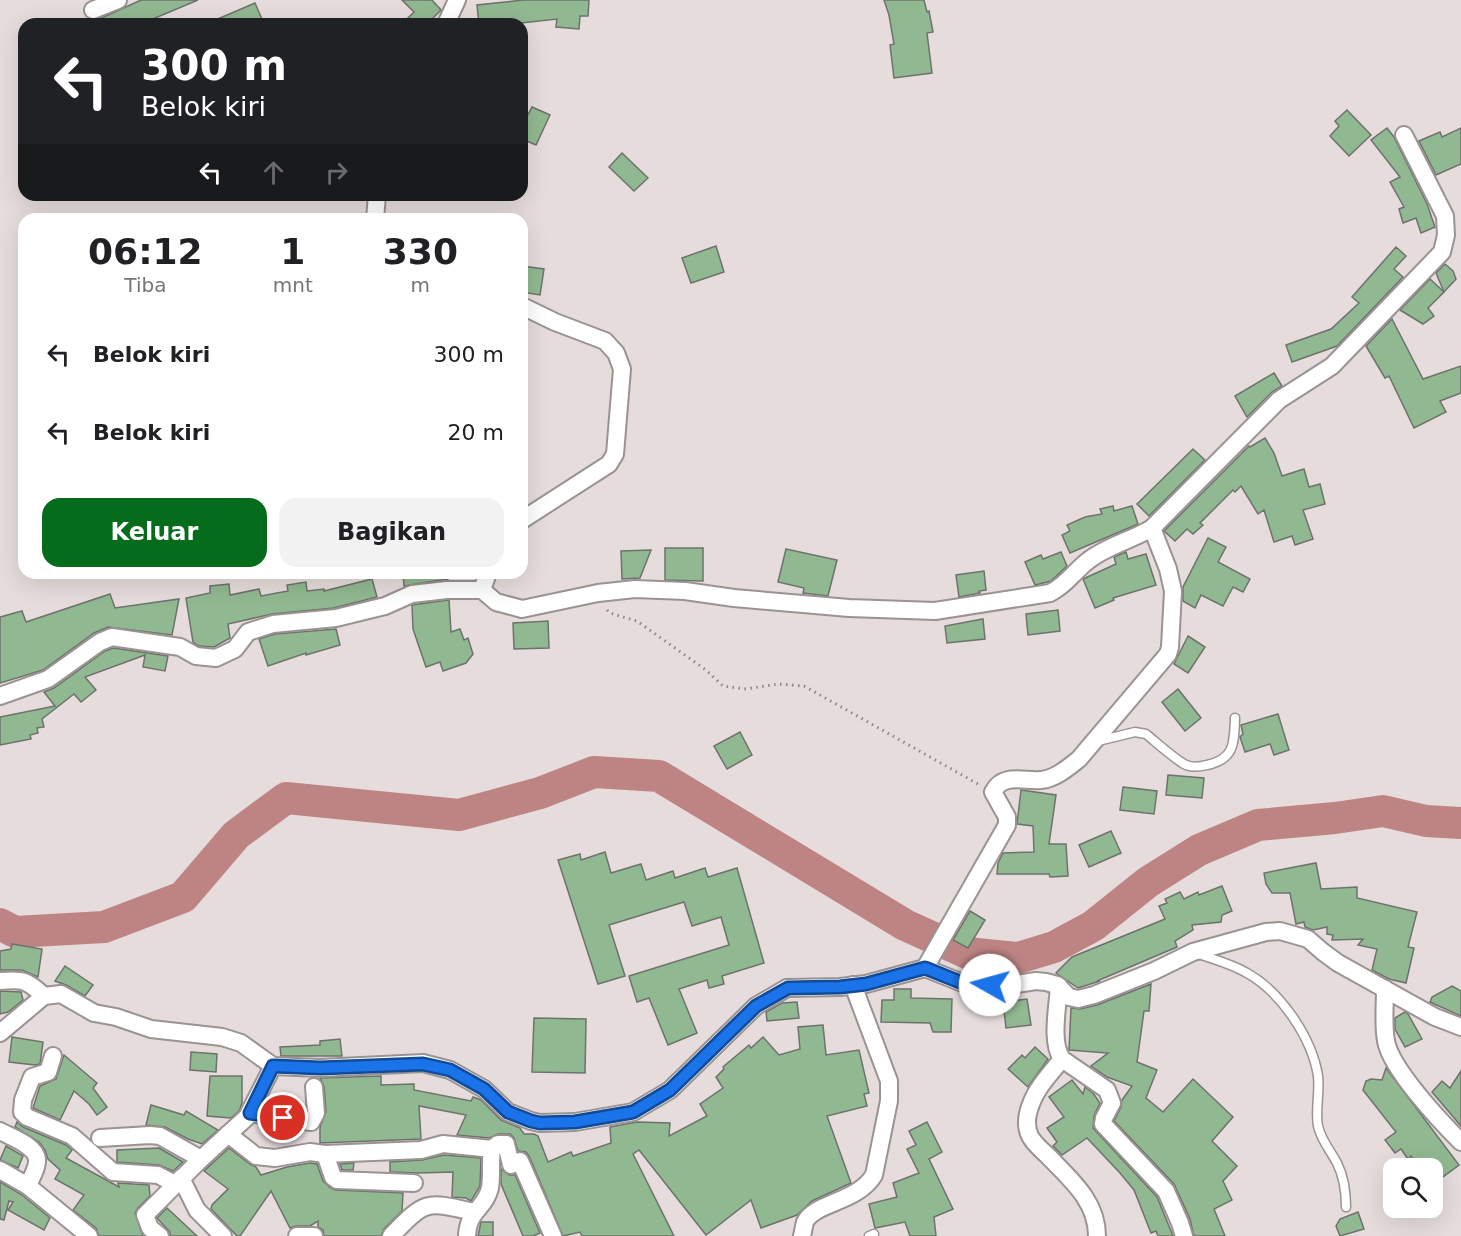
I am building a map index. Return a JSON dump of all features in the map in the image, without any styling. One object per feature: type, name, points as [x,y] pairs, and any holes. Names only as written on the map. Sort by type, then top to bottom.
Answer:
[{"type":"street","points":[[93,10],[118,0]]},
{"type":"street","points":[[449,18],[457,0]]},
{"type":"street","points":[[0,696],[48,679],[100,642],[112,637],[180,647],[196,656],[216,658],[235,649],[248,632],[273,624],[336,618],[385,606],[412,594],[447,590],[482,590],[496,602],[522,609],[598,592],[635,589],[685,591],[734,598],[849,608],[935,611],[1050,593],[1063,587],[1087,561],[1100,552],[1152,528],[1280,400],[1332,366],[1442,252],[1446,235],[1445,216],[1404,135]]},
{"type":"street","points":[[528,309],[604,341],[616,353],[622,369],[615,454],[609,464],[528,516]]},
{"type":"street","points":[[0,1033],[44,996],[61,994],[94,1013],[116,1017],[151,1029],[222,1037],[241,1043],[273,1066],[320,1068],[423,1064],[450,1070],[484,1089],[508,1112],[540,1123],[575,1122],[633,1112],[670,1090],[756,1006],[788,988],[853,985],[892,978],[928,964],[1007,825],[1007,817],[993,792],[996,787],[1011,779],[1043,781],[1066,770],[1168,654],[1173,591],[1168,570],[1152,528]]},
{"type":"street","points":[[482,590],[486,579]]},
{"type":"street","points":[[928,964],[960,982],[1004,986],[1036,981],[1059,986],[1069,997],[1078,999],[1154,971],[1193,952],[1266,932],[1280,931],[1308,939],[1338,963],[1435,1017],[1461,1027]]},
{"type":"street","points":[[0,981],[22,979],[44,996]]},
{"type":"street","points":[[802,1236],[806,1221],[818,1209],[854,1195],[868,1185],[874,1175],[889,1101],[889,1081],[853,985]]},
{"type":"street","points":[[1059,986],[1056,1041],[1058,1054],[1107,1090],[1112,1103],[1103,1124],[1166,1191],[1184,1236]]},
{"type":"street","points":[[1385,989],[1386,1042],[1392,1058],[1414,1088],[1461,1142]]},
{"type":"street","points":[[53,1056],[48,1072],[32,1077],[23,1100],[22,1112],[27,1117],[72,1136],[113,1172],[158,1175],[178,1181],[197,1210],[223,1236]]},
{"type":"street","points":[[1062,1059],[1036,1092],[1028,1112],[1029,1135],[1090,1204],[1097,1222],[1097,1236]]},
{"type":"street","points":[[160,1236],[150,1228],[145,1215],[201,1159],[248,1117],[273,1066]]},
{"type":"street","points":[[250,1113],[311,1122],[316,1113],[314,1087]]},
{"type":"street","points":[[0,1131],[29,1147],[35,1153],[38,1159],[28,1186]]},
{"type":"street","points":[[228,1134],[256,1156],[274,1158],[310,1152],[325,1154],[421,1150],[443,1144],[492,1149],[498,1144],[506,1144],[512,1165],[520,1161],[553,1236]]},
{"type":"street","points":[[100,1138],[160,1136],[201,1159]]},
{"type":"street","points":[[467,1236],[467,1226],[474,1212],[485,1201],[490,1188],[492,1149]]},
{"type":"street","points":[[325,1154],[333,1178],[337,1180],[414,1183]]},
{"type":"street","points":[[0,1170],[28,1186],[89,1236]]},
{"type":"street","points":[[391,1236],[415,1212],[425,1207],[438,1204],[474,1212]]},
{"type":"street","points":[[297,1236],[314,1236]]},
{"type":"lane","points":[[1092,743],[1140,732],[1146,734],[1185,765],[1194,768],[1206,766],[1221,762],[1228,756],[1234,741],[1235,718]]},
{"type":"lane","points":[[1193,952],[1246,972],[1264,985],[1277,997],[1303,1033],[1313,1053],[1318,1074],[1320,1094],[1317,1125],[1343,1179],[1346,1207]]},
{"type":"path","points":[[598,592],[602,605],[610,613],[638,621],[706,670],[723,686],[746,689],[778,684],[804,686],[993,792]]},
{"type":"building","points":[[141,0],[198,0],[155,18],[101,18]]},
{"type":"building","points":[[402,0],[432,0],[441,10],[433,18],[408,18],[414,12]]},
{"type":"building","points":[[523,0],[589,0],[588,16],[580,16],[579,29],[556,27],[557,19],[528,22],[528,18],[478,18],[477,5]]},
{"type":"building","points":[[884,0],[924,0],[927,12],[929,11],[933,32],[927,33],[932,73],[894,78],[890,45],[894,44]]},
{"type":"building","points":[[255,3],[261,18],[220,18]]},
{"type":"building","points":[[532,107],[550,115],[536,145],[528,142],[528,115]]},
{"type":"building","points":[[1347,110],[1371,135],[1349,156],[1330,136],[1339,126],[1335,121]]},
{"type":"building","points":[[1387,128],[1394,137],[1427,204],[1435,227],[1421,233],[1416,218],[1403,223],[1399,209],[1404,207],[1390,182],[1400,177],[1371,140]]},
{"type":"building","points":[[1461,128],[1461,164],[1436,175],[1419,141],[1440,132],[1442,137]]},
{"type":"building","points":[[622,153],[648,178],[634,191],[609,167]]},
{"type":"building","points":[[716,246],[724,272],[691,283],[682,258]]},
{"type":"building","points":[[1396,247],[1406,256],[1394,269],[1403,277],[1337,346],[1292,362],[1286,345],[1331,329],[1359,303],[1352,297]]},
{"type":"building","points":[[1445,264],[1453,271],[1456,279],[1444,292],[1436,273]]},
{"type":"building","points":[[528,267],[544,269],[540,295],[528,293]]},
{"type":"building","points":[[1430,279],[1444,292],[1428,308],[1434,316],[1423,324],[1400,310]]},
{"type":"building","points":[[1392,319],[1423,379],[1461,366],[1461,393],[1440,401],[1446,412],[1414,428],[1389,376],[1385,378],[1366,346]]},
{"type":"building","points":[[1274,373],[1282,386],[1272,392],[1247,417],[1235,396]]},
{"type":"building","points":[[1265,438],[1274,453],[1282,476],[1304,469],[1309,487],[1320,484],[1325,504],[1303,510],[1313,539],[1295,545],[1292,536],[1274,542],[1264,510],[1258,514],[1241,486],[1235,492],[1233,490],[1200,523],[1203,525],[1193,534],[1187,529],[1175,541],[1164,531],[1249,446]]},
{"type":"building","points":[[1193,449],[1205,460],[1149,516],[1137,504]]},
{"type":"building","points":[[1113,506],[1114,511],[1132,506],[1138,524],[1070,553],[1062,535],[1070,531],[1067,525],[1085,517],[1102,514],[1100,509]]},
{"type":"building","points":[[1208,538],[1226,547],[1218,562],[1250,579],[1243,592],[1233,587],[1223,606],[1201,595],[1195,608],[1183,601],[1183,587]]},
{"type":"building","points":[[665,548],[703,548],[703,581],[665,580]]},
{"type":"building","points":[[786,549],[837,560],[828,596],[803,593],[804,588],[778,582]]},
{"type":"building","points":[[651,550],[640,578],[622,579],[621,551]]},
{"type":"building","points":[[1061,552],[1067,566],[1051,581],[1035,585],[1025,562],[1041,555],[1043,559]]},
{"type":"building","points":[[1126,552],[1128,559],[1146,554],[1156,585],[1113,598],[1114,600],[1095,608],[1083,579],[1116,564],[1114,557]]},
{"type":"building","points":[[984,571],[986,590],[959,597],[956,575]]},
{"type":"building","points":[[372,579],[377,597],[334,608],[272,614],[228,624],[230,638],[214,647],[199,646],[193,642],[186,598],[210,593],[210,586],[229,584],[230,595],[259,589],[261,596],[288,591],[287,585],[306,582],[307,591],[324,589],[324,591]]},
{"type":"building","points":[[403,579],[448,579],[404,586]]},
{"type":"building","points":[[110,594],[115,608],[179,599],[172,635],[108,627],[94,633],[43,670],[0,683],[0,617],[22,611],[26,622]]},
{"type":"building","points":[[449,600],[451,632],[460,629],[464,640],[468,638],[473,654],[466,663],[443,671],[440,662],[426,667],[413,629],[412,605]]},
{"type":"building","points":[[1058,610],[1060,631],[1028,635],[1026,614]]},
{"type":"building","points":[[983,619],[985,639],[947,643],[945,626]]},
{"type":"building","points":[[548,621],[549,648],[514,649],[513,623]]},
{"type":"building","points":[[336,629],[340,645],[306,655],[306,653],[268,666],[259,639],[275,634]]},
{"type":"building","points":[[1188,636],[1205,647],[1188,673],[1174,664]]},
{"type":"building","points":[[113,648],[168,656],[165,671],[143,667],[145,655],[85,677],[96,690],[81,702],[74,694],[42,719],[44,727],[37,728],[38,733],[30,735],[31,739],[0,745],[0,717],[55,706],[44,692],[54,688],[105,651]]},
{"type":"building","points":[[1178,689],[1201,718],[1185,731],[1162,702]]},
{"type":"building","points":[[1278,714],[1289,750],[1274,755],[1270,744],[1245,752],[1240,737],[1243,734],[1241,725]]},
{"type":"building","points":[[740,732],[752,755],[727,769],[714,746]]},
{"type":"building","points":[[1168,775],[1204,778],[1202,798],[1166,795]]},
{"type":"building","points":[[1123,787],[1157,791],[1154,814],[1120,810]]},
{"type":"building","points":[[1021,790],[1056,795],[1049,844],[1066,844],[1068,876],[997,874],[998,863],[1003,853],[1034,852],[1033,826],[1017,824]]},
{"type":"building","points":[[1111,831],[1121,853],[1089,867],[1079,845]]},
{"type":"building","points":[[605,852],[611,873],[641,864],[646,880],[673,871],[675,878],[705,868],[708,877],[737,868],[764,963],[722,976],[724,984],[709,988],[707,980],[679,989],[697,1033],[668,1045],[649,998],[637,1002],[629,976],[729,945],[721,917],[692,926],[684,902],[609,925],[625,976],[598,984],[558,860],[580,854],[581,860]]},
{"type":"building","points":[[1316,863],[1321,889],[1357,887],[1357,898],[1417,912],[1408,947],[1414,948],[1406,983],[1389,979],[1372,970],[1377,949],[1358,945],[1363,939],[1332,940],[1333,935],[1327,934],[1327,927],[1313,930],[1305,927],[1304,922],[1296,924],[1290,893],[1272,893],[1266,884],[1264,873]]},
{"type":"building","points":[[1222,886],[1232,911],[1222,915],[1221,922],[1192,925],[1193,930],[1175,941],[1177,947],[1097,981],[1100,981],[1078,988],[1056,973],[1072,957],[1165,919],[1159,906],[1167,903],[1165,899],[1180,892],[1184,899],[1198,892],[1199,895]]},
{"type":"building","points":[[970,911],[985,920],[968,948],[953,940]]},
{"type":"building","points":[[12,944],[42,949],[38,977],[22,970],[0,970],[0,951],[11,949]]},
{"type":"building","points":[[65,966],[93,985],[85,996],[55,981]]},
{"type":"building","points":[[1151,984],[1149,1011],[1144,1011],[1137,1062],[1157,1070],[1146,1098],[1163,1112],[1193,1079],[1233,1117],[1212,1141],[1237,1166],[1223,1181],[1232,1200],[1214,1209],[1225,1236],[1194,1236],[1190,1219],[1174,1184],[1114,1121],[1122,1100],[1132,1086],[1107,1077],[1091,1066],[1108,1053],[1069,1050],[1071,1008],[1080,1009],[1097,1005]]},
{"type":"building","points":[[1452,986],[1461,991],[1461,1016],[1430,1002],[1432,997]]},
{"type":"building","points":[[894,989],[911,989],[911,998],[952,999],[951,1032],[933,1032],[930,1023],[881,1022],[882,1000],[894,1000]]},
{"type":"building","points":[[0,991],[21,992],[23,1000],[8,1012],[0,1014]]},
{"type":"building","points":[[1027,999],[1031,1025],[1006,1028],[1003,1002]]},
{"type":"building","points":[[797,1002],[799,1018],[767,1021],[766,1012],[782,1003]]},
{"type":"building","points":[[1405,1012],[1422,1039],[1405,1047],[1395,1029],[1395,1018]]},
{"type":"building","points":[[534,1018],[586,1019],[585,1073],[532,1072]]},
{"type":"building","points":[[823,1025],[826,1055],[859,1050],[869,1093],[864,1094],[867,1106],[827,1116],[851,1183],[812,1201],[797,1215],[761,1228],[751,1200],[706,1235],[639,1150],[633,1154],[674,1236],[582,1236],[580,1232],[563,1236],[526,1152],[518,1151],[514,1138],[510,1134],[498,1134],[489,1138],[457,1135],[466,1115],[419,1106],[421,1139],[320,1143],[320,1127],[326,1112],[324,1086],[320,1078],[381,1076],[381,1085],[414,1084],[414,1090],[471,1101],[473,1097],[481,1100],[501,1120],[520,1128],[524,1134],[538,1136],[548,1162],[571,1152],[573,1156],[611,1143],[610,1127],[637,1122],[670,1123],[669,1136],[707,1116],[700,1104],[723,1088],[716,1077],[724,1069],[723,1067],[749,1045],[751,1048],[763,1037],[779,1055],[800,1049],[798,1027]]},
{"type":"building","points":[[12,1037],[43,1042],[40,1064],[9,1062]]},
{"type":"building","points":[[340,1039],[342,1056],[281,1056],[280,1047],[320,1045],[320,1041]]},
{"type":"building","points":[[1035,1047],[1048,1059],[1028,1087],[1008,1069],[1022,1055],[1025,1058]]},
{"type":"building","points":[[191,1052],[217,1054],[216,1072],[190,1070]]},
{"type":"building","points":[[64,1055],[97,1083],[93,1088],[107,1107],[97,1115],[89,1104],[74,1091],[60,1120],[33,1108],[40,1086],[56,1079]]},
{"type":"building","points":[[1386,1068],[1459,1165],[1443,1177],[1443,1158],[1413,1158],[1411,1156],[1407,1158],[1401,1149],[1395,1153],[1385,1140],[1396,1132],[1363,1090],[1366,1081],[1382,1080]]},
{"type":"building","points":[[1461,1071],[1461,1126],[1432,1092],[1442,1081],[1450,1088]]},
{"type":"building","points":[[210,1076],[242,1076],[242,1103],[239,1111],[231,1118],[207,1116]]},
{"type":"building","points":[[1072,1080],[1083,1094],[1085,1087],[1100,1103],[1094,1116],[1093,1128],[1157,1197],[1173,1236],[1158,1236],[1156,1231],[1151,1233],[1134,1190],[1087,1138],[1062,1155],[1053,1146],[1057,1142],[1047,1128],[1064,1117],[1049,1097]]},
{"type":"building","points":[[151,1105],[184,1115],[186,1111],[218,1130],[202,1144],[165,1127],[146,1125]]},
{"type":"building","points":[[17,1122],[23,1127],[66,1145],[72,1150],[66,1158],[119,1187],[118,1183],[149,1185],[150,1196],[135,1213],[143,1236],[99,1236],[96,1228],[73,1210],[84,1195],[55,1179],[60,1170],[48,1159],[39,1142],[15,1127]]},
{"type":"building","points":[[927,1122],[942,1152],[929,1159],[953,1209],[934,1217],[936,1236],[910,1236],[905,1222],[875,1228],[869,1204],[897,1197],[893,1183],[919,1173],[907,1149],[916,1145],[909,1131]]},
{"type":"building","points":[[6,1146],[23,1156],[18,1168],[0,1160]]},
{"type":"building","points":[[159,1148],[183,1162],[173,1171],[159,1165],[117,1162],[117,1150]]},
{"type":"building","points":[[229,1148],[256,1167],[261,1175],[310,1163],[317,1164],[323,1181],[336,1190],[403,1193],[402,1211],[384,1229],[381,1236],[324,1236],[323,1230],[318,1227],[318,1221],[310,1226],[290,1228],[271,1191],[240,1236],[237,1236],[211,1209],[212,1205],[228,1189],[204,1171]]},
{"type":"building","points":[[444,1155],[481,1158],[480,1186],[471,1201],[466,1198],[452,1197],[453,1172],[390,1172],[390,1162],[422,1160]]},
{"type":"building","points":[[354,1163],[353,1170],[342,1170],[340,1164]]},
{"type":"building","points":[[501,1169],[509,1175],[515,1175],[540,1233],[523,1236],[501,1184]]},
{"type":"building","points":[[0,1182],[22,1195],[50,1218],[44,1230],[8,1210],[13,1202],[9,1201],[4,1220],[0,1219]]},
{"type":"building","points":[[167,1208],[197,1236],[170,1236],[170,1232],[157,1218]]},
{"type":"building","points":[[1358,1212],[1364,1229],[1340,1236],[1336,1226],[1340,1219]]},
{"type":"building","points":[[481,1222],[493,1222],[493,1236],[478,1236]]},
{"type":"waterway","points":[[0,924],[15,932],[104,927],[183,897],[236,835],[286,798],[459,815],[540,793],[594,772],[659,776],[905,925],[967,953],[1018,958],[1054,947],[1093,926],[1148,882],[1199,850],[1258,825],[1383,811],[1426,821],[1461,823]]},
{"type":"route","points":[[283,1118],[250,1113],[273,1066],[320,1068],[423,1064],[450,1070],[484,1089],[508,1112],[540,1123],[575,1122],[633,1112],[670,1090],[756,1006],[788,988],[866,984],[925,968],[960,982],[990,985]]}]
